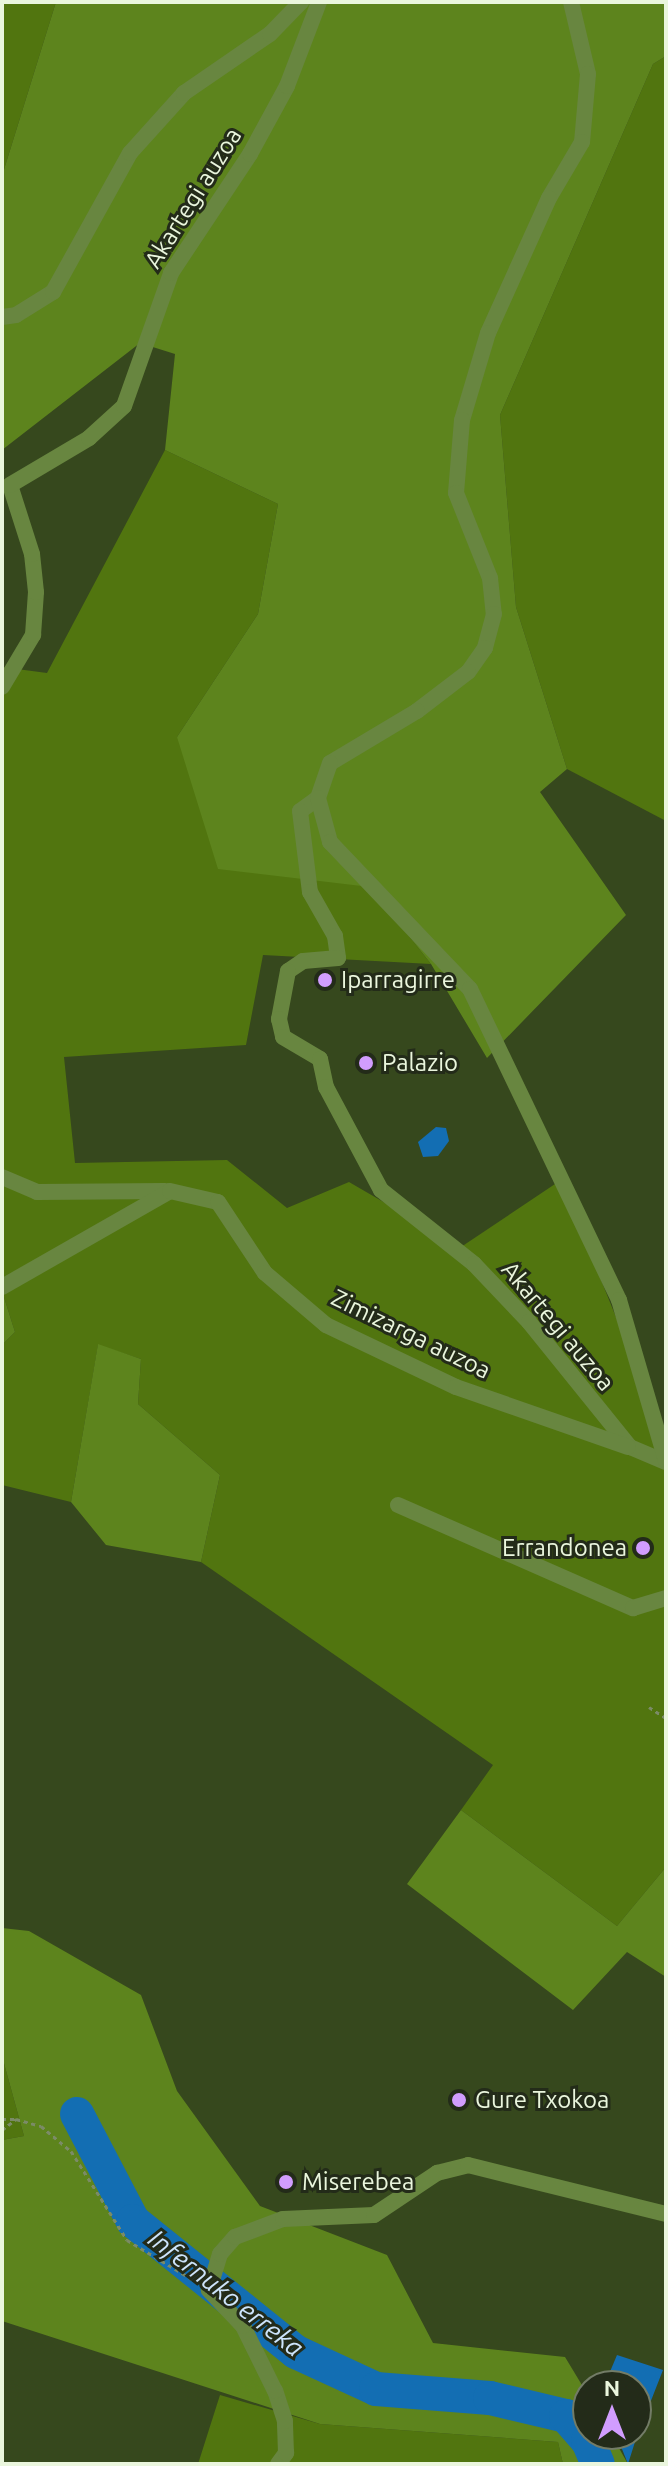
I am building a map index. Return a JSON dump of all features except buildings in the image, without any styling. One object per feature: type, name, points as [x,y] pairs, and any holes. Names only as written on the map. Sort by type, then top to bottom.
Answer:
[{"type":"street","points":[[2,317],[16,315],[53,292],[130,153],[184,93],[270,34],[301,2]]},
{"type":"street","name":"Akartegi auzoa","points":[[2,687],[33,635],[36,592],[32,554],[10,485],[89,438],[124,406],[171,273],[250,154],[287,86],[319,2]]},
{"type":"street","points":[[571,2],[588,74],[582,142],[549,198],[488,333],[462,420],[456,493],[490,578],[494,614],[485,648],[468,672],[417,711],[330,763],[318,798],[330,842],[470,989],[619,1300],[666,1462]]},
{"type":"street","name":"Akartegi auzoa","points":[[318,798],[300,811],[310,892],[335,936],[338,958],[303,961],[288,971],[279,1019],[283,1037],[320,1059],[326,1087],[381,1190],[483,1274],[630,1447],[666,1462]]},
{"type":"street","name":"Zimizarga auzoa","points":[[2,1177],[37,1192],[170,1191],[218,1202],[265,1273],[326,1325],[456,1387],[630,1447]]},
{"type":"street","points":[[2,1287],[170,1191]]},
{"type":"street","points":[[398,1505],[633,1608],[666,1598]]},
{"type":"street","points":[[278,2464],[286,2453],[285,2421],[275,2391],[243,2326],[209,2290],[220,2254],[255,2226],[374,2215],[437,2173],[468,2165],[553,2183],[588,2199],[666,2214]]},
{"type":"path","points":[[649,1707],[666,1718]]},
{"type":"path","points":[[2,2119],[16,2119],[41,2126],[71,2151],[127,2240],[209,2290]]},
{"type":"path","points":[[2,2130],[16,2119]]},
{"type":"green space","points":[[2,2],[56,2],[2,176]]},
{"type":"green space","points":[[56,2],[666,2],[666,56],[653,64],[500,415],[516,607],[567,769],[540,792],[626,915],[487,1058],[431,964],[370,887],[218,869],[177,737],[258,614],[278,504],[165,450],[175,354],[140,343],[2,450],[2,176]]},
{"type":"green space","points":[[666,56],[666,821],[567,769],[516,607],[500,415],[653,64]]},
{"type":"green space","points":[[165,450],[278,504],[258,614],[177,737],[370,887],[431,964],[263,955],[246,1045],[64,1057],[75,1163],[227,1160],[287,1208],[349,1182],[461,1247],[561,1180],[666,1442],[666,1867],[617,1926],[461,1810],[493,1765],[201,1562],[220,1475],[138,1404],[141,1359],[98,1345],[71,1502],[2,1485],[2,1345],[15,1332],[2,1291],[2,667],[47,673]]},
{"type":"green space","points":[[2,1291],[15,1332],[2,1345]]},
{"type":"green space","points":[[98,1344],[141,1359],[138,1404],[220,1475],[201,1562],[106,1545],[71,1502]]},
{"type":"green space","points":[[461,1810],[617,1926],[666,1867],[666,1977],[627,1952],[573,2010],[407,1884]]},
{"type":"green space","points":[[2,1928],[29,1931],[141,1995],[177,2091],[260,2206],[387,2255],[433,2343],[565,2357],[573,2370],[572,2450],[620,2450],[628,2464],[563,2464],[558,2442],[320,2424],[2,2321],[2,2140],[24,2136],[2,2056]]},
{"type":"green space","points":[[2,2056],[24,2136],[2,2140]]},
{"type":"green space","points":[[220,2395],[320,2424],[558,2442],[563,2464],[198,2464]]},
{"type":"water","points":[[436,1127],[446,1128],[449,1141],[438,1156],[423,1157],[418,1142]]},
{"type":"water","points":[[617,2355],[663,2370],[652,2398],[652,2370],[611,2370]]},
{"type":"water","points":[[622,2450],[632,2450],[628,2464]]},
{"type":"waterway","name":"Infernuko erreka","points":[[77,2114],[133,2221],[296,2352],[376,2389],[490,2398],[566,2416],[588,2441],[598,2464]]},
{"type":"place","name":"Iparragirre","points":[[325,980]]},
{"type":"place","name":"Palazio","points":[[366,1063]]},
{"type":"place","name":"Errandonea","points":[[643,1548]]},
{"type":"place","name":"Gure Txokoa","points":[[459,2100]]},
{"type":"place","name":"Miserebea","points":[[286,2182]]}]
